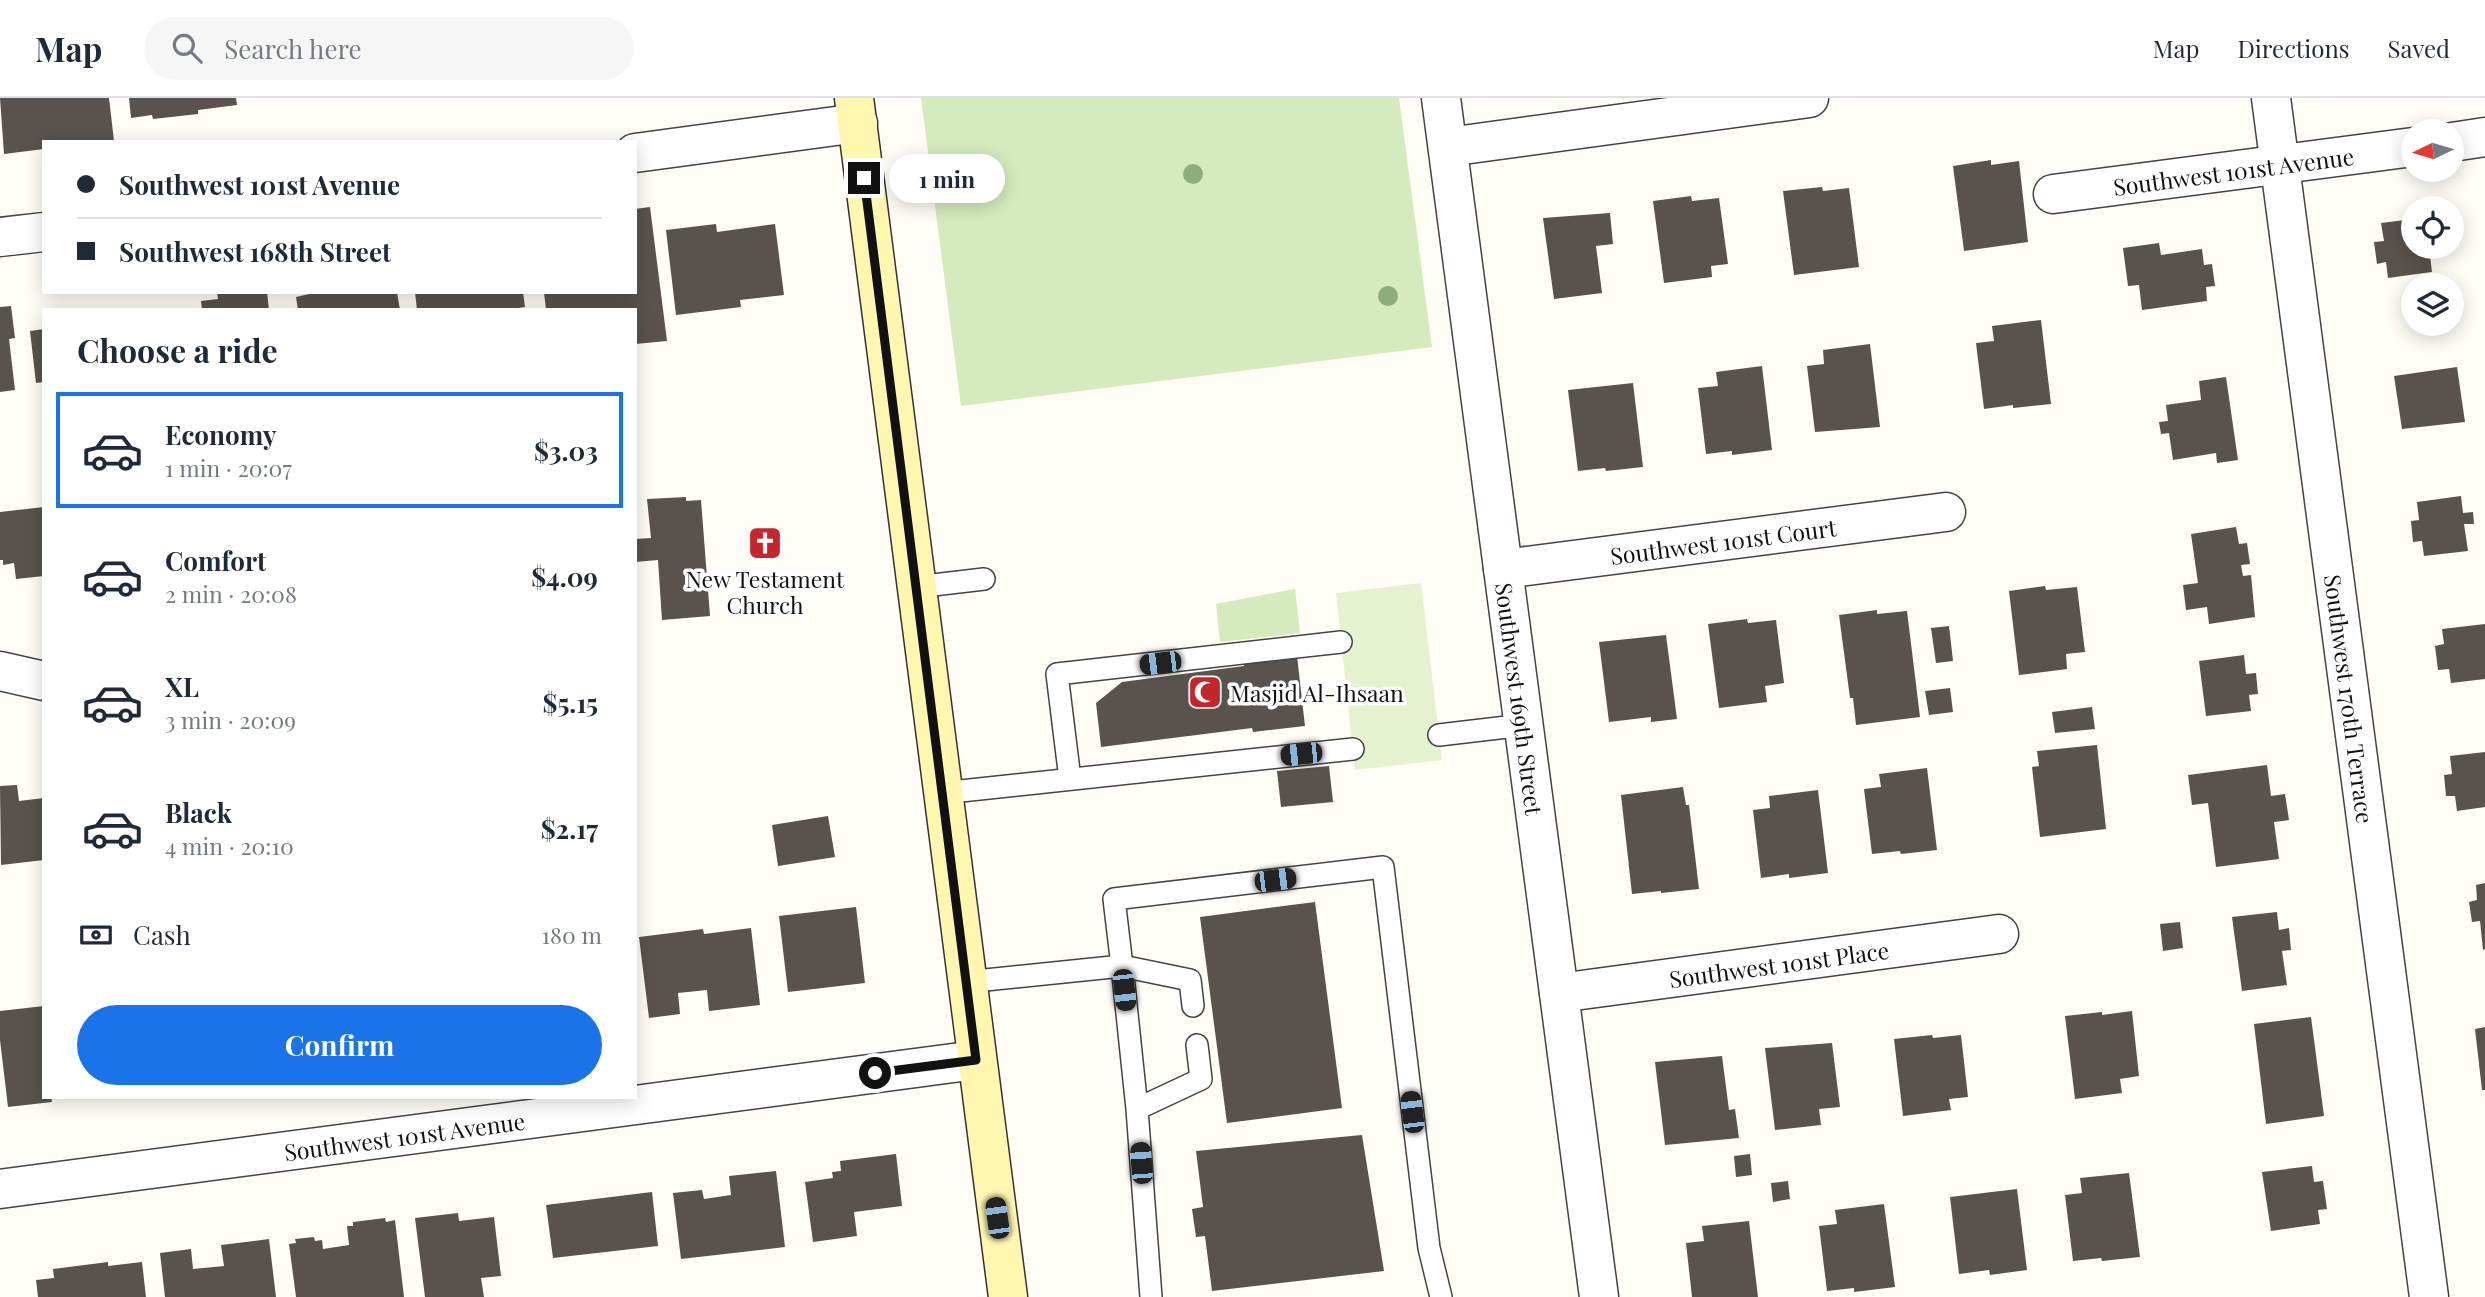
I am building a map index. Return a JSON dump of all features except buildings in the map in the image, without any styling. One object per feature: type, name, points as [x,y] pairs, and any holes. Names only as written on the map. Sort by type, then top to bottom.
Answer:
[{"type":"street","name":"Southwest 169th Street","points":[[1441,98],[1599,1297]]},
{"type":"street","points":[[1448,147],[1809,98]]},
{"type":"street","name":"Southwest 170th Terrace","points":[[2271,98],[2429,1297]]},
{"type":"street","points":[[637,153],[856,111],[1008,1297]]},
{"type":"street","points":[[2464,140],[2485,137]]},
{"type":"street","name":"Southwest 101st Avenue","points":[[2053,194],[2401,149]]},
{"type":"street","points":[[0,237],[42,232]]},
{"type":"street","name":"Southwest 101st Court","points":[[1503,569],[1946,512]]},
{"type":"street","points":[[0,671],[42,681]]},
{"type":"street","name":"Southwest 101st Place","points":[[1559,993],[1999,934]]},
{"type":"street","name":"Southwest 101st Avenue","points":[[0,1189],[976,1060]]},
{"type":"lane","points":[[916,587],[984,579]]},
{"type":"lane","points":[[1070,779],[1057,674],[1341,642]]},
{"type":"lane","points":[[1439,734],[1524,725]]},
{"type":"lane","points":[[942,793],[1353,749]]},
{"type":"lane","points":[[1151,1297],[1137,1109],[1114,899],[1383,867],[1429,1248],[1441,1297]]},
{"type":"lane","points":[[966,982],[1122,966],[1190,980],[1193,1006]]},
{"type":"lane","points":[[1137,1109],[1201,1079],[1197,1045]]},
{"type":"green space","points":[[921,98],[1399,98],[1432,347],[961,406]]},
{"type":"green space","points":[[1421,583],[1442,760],[1355,770],[1336,593]]},
{"type":"green space","points":[[1295,589],[1300,633],[1220,642],[1216,604]]},
{"type":"place","name":"New Testament Church","points":[[765,543]]},
{"type":"place","name":"Masjid Al-Ihsaan","points":[[1205,692]]},
{"type":"route","points":[[864,178],[976,1060],[875,1073]]}]
